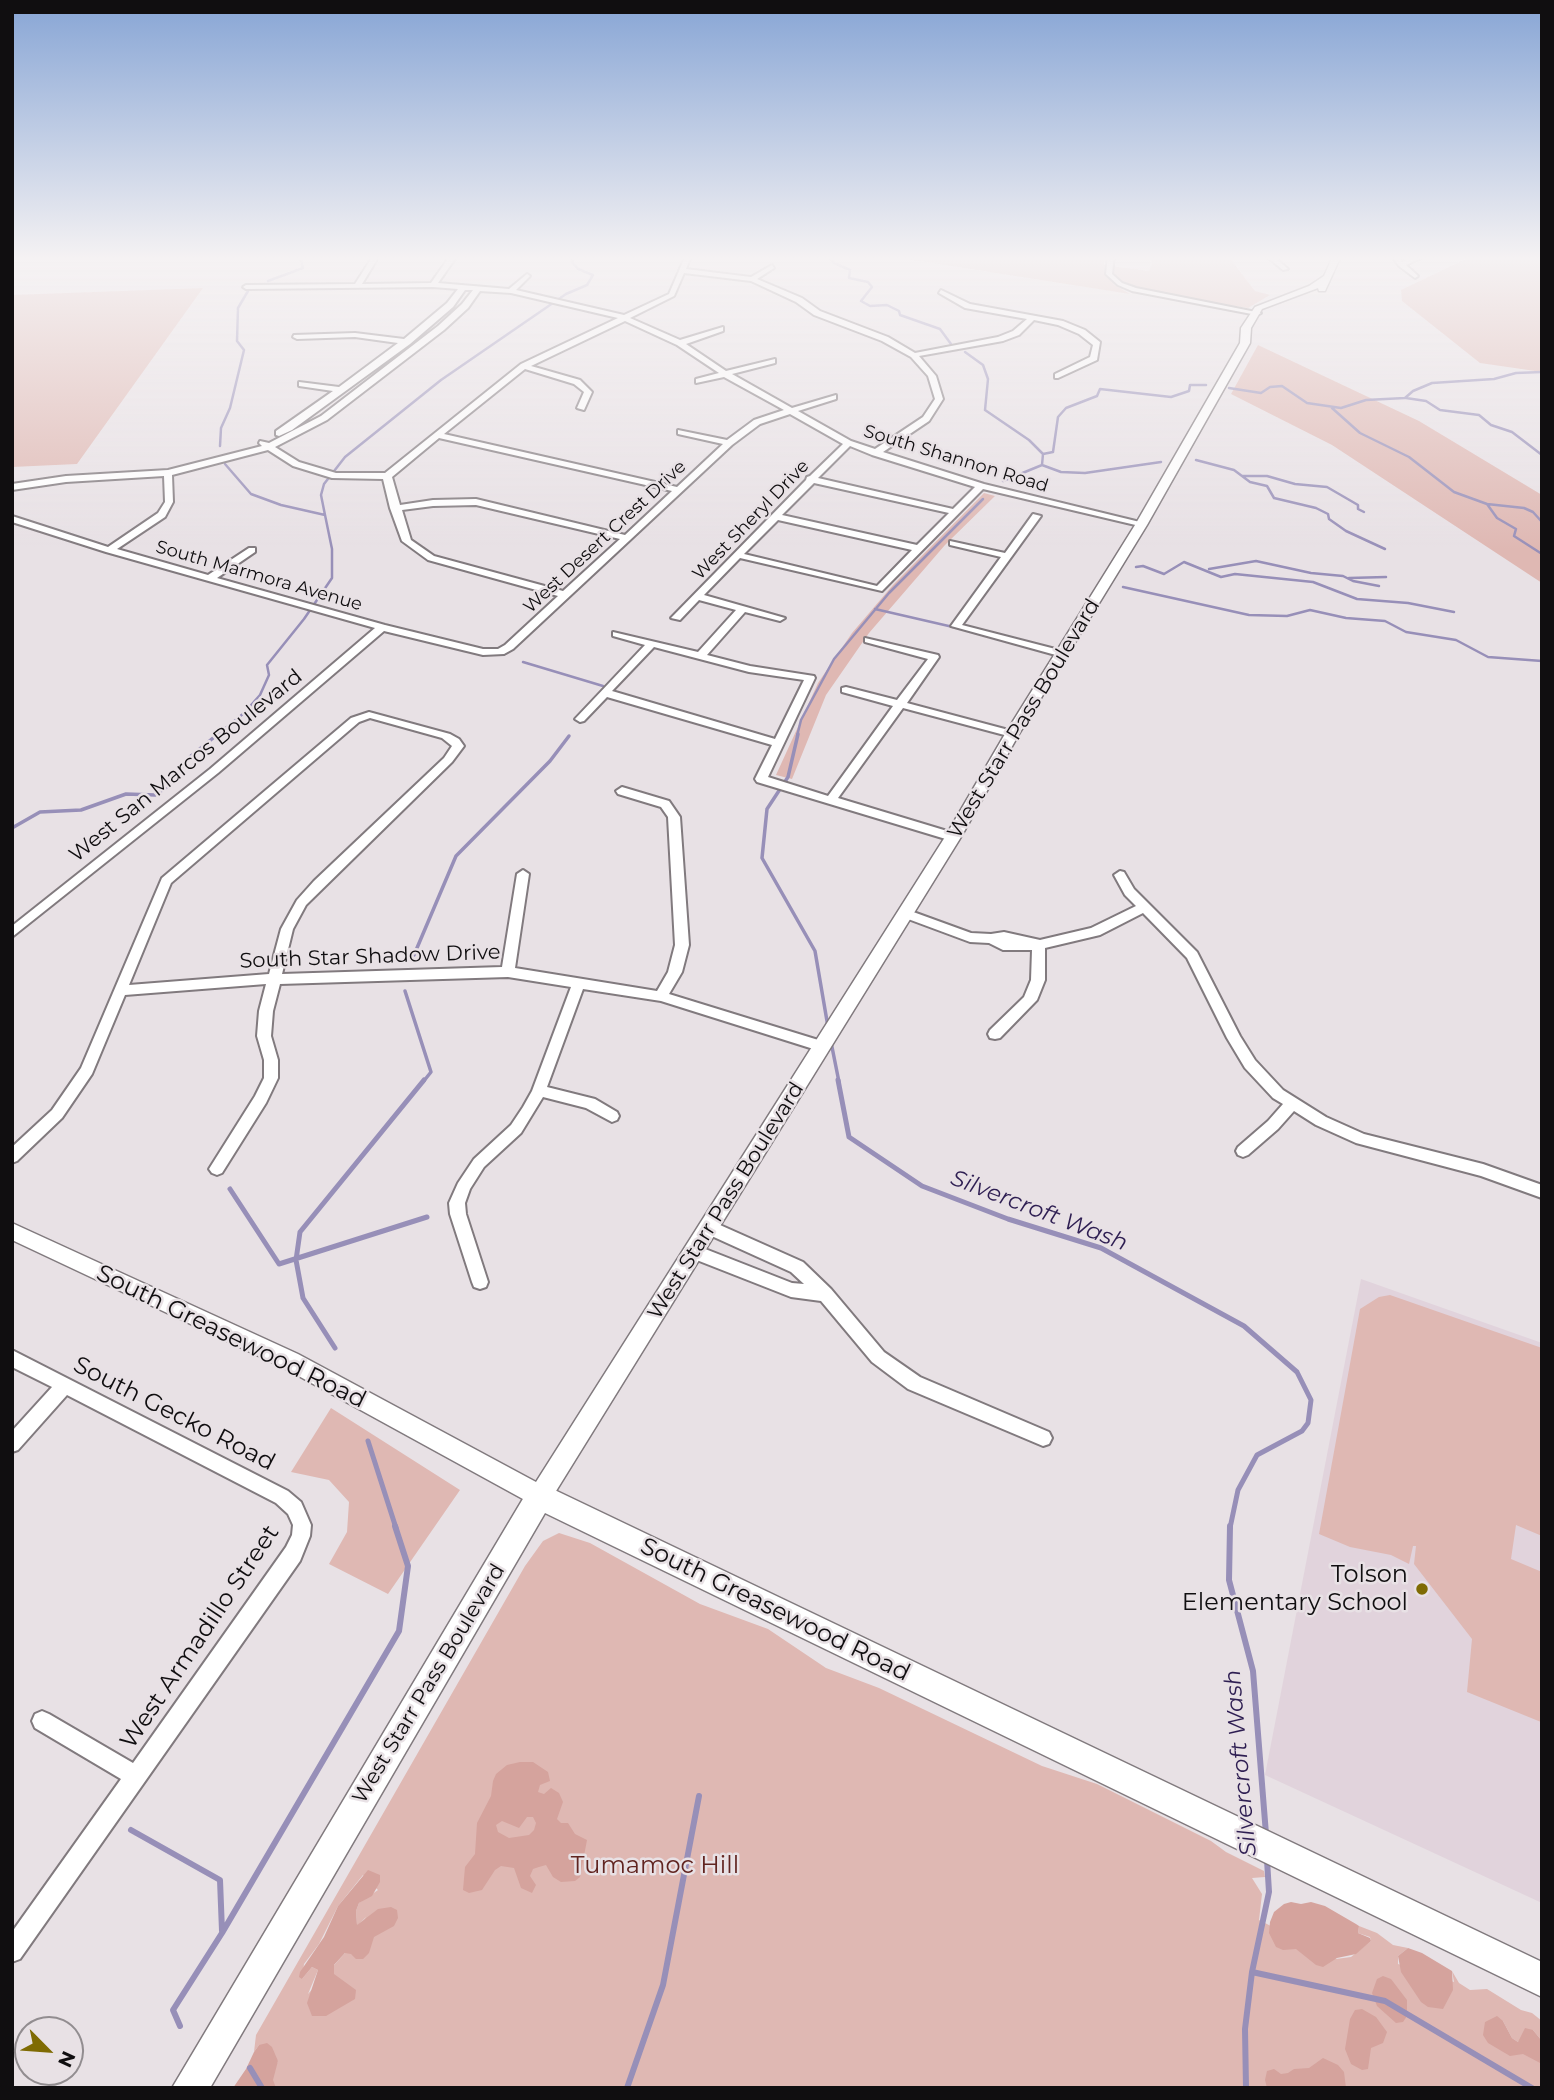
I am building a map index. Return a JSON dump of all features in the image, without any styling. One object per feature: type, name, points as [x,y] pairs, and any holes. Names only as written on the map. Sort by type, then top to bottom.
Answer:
[{"type":"main road","name":"South Greasewood Road","points":[[540,1496],[1542,1980]]},
{"type":"main road","name":"West Starr Pass Boulevard","points":[[190,2088],[540,1496]]},
{"type":"street","points":[[12,481],[70,471],[183,463],[261,440],[289,428],[388,354]]},
{"type":"street","points":[[12,487],[66,479],[168,473],[269,447],[324,418],[405,354]]},
{"type":"street","points":[[261,440],[296,464],[335,475],[387,476],[524,366],[544,354]]},
{"type":"street","name":"South Shannon Road","points":[[696,354],[788,411],[848,443],[981,486],[1141,525]]},
{"type":"street","points":[[875,453],[926,419],[939,399],[932,376],[914,355],[919,354]]},
{"type":"street","points":[[1058,376],[1094,358],[1095,354]]},
{"type":"street","name":"West Starr Pass Boulevard","points":[[540,1496],[953,837],[1012,734],[1141,525],[1239,354]]},
{"type":"street","points":[[699,381],[772,361]]},
{"type":"street","points":[[524,366],[577,382],[588,392],[581,408]]},
{"type":"street","points":[[302,384],[341,390]]},
{"type":"street","name":"West Desert Crest Drive","points":[[501,655],[729,443],[757,422],[833,397]]},
{"type":"street","name":"West Desert Crest Drive","points":[[681,432],[729,443]]},
{"type":"street","points":[[437,435],[680,489]]},
{"type":"street","name":"West Sheryl Drive","points":[[676,618],[848,443]]},
{"type":"street","points":[[109,550],[162,515],[169,502],[168,473]]},
{"type":"street","points":[[387,476],[407,541],[431,558],[565,594]]},
{"type":"street","points":[[810,479],[954,512]]},
{"type":"street","points":[[738,555],[878,589],[981,486]]},
{"type":"street","points":[[395,508],[433,503],[476,502],[626,538]]},
{"type":"street","points":[[774,516],[917,548]]},
{"type":"street","points":[[1036,516],[956,626],[1063,654]]},
{"type":"street","name":"South Marmora Avenue","points":[[12,519],[109,550],[382,626],[501,655]]},
{"type":"street","points":[[953,543],[1007,556]]},
{"type":"street","points":[[210,578],[252,550]]},
{"type":"street","points":[[698,597],[780,618]]},
{"type":"street","points":[[701,655],[742,609]]},
{"type":"street","name":"West San Marcos Boulevard","points":[[12,933],[214,771],[382,626]]},
{"type":"street","points":[[617,634],[749,669],[810,678],[761,779],[953,837]]},
{"type":"street","points":[[832,799],[934,656],[869,640]]},
{"type":"street","points":[[580,719],[651,644]]},
{"type":"street","points":[[846,690],[1012,734]]},
{"type":"street","points":[[606,693],[778,743]]},
{"type":"street","points":[[12,1157],[57,1114],[87,1070],[166,881],[350,722],[365,713],[446,736],[463,745],[301,903],[288,929],[272,979],[264,1036],[271,1060],[271,1078],[261,1099],[217,1169]]},
{"type":"street","points":[[622,791],[674,807],[681,945],[675,972],[661,996]]},
{"type":"street","points":[[508,972],[523,874]]},
{"type":"street","points":[[1121,875],[1129,892],[1192,955],[1250,1064],[1278,1094],[1321,1121],[1361,1139],[1483,1170],[1542,1192]]},
{"type":"street","points":[[905,913],[970,937],[991,939],[1003,945],[1038,946],[1094,932],[1144,907]]},
{"type":"street","points":[[995,1034],[1030,1000],[1038,980],[1038,946]]},
{"type":"street","name":"South Star Shadow Drive","points":[[119,991],[272,979],[508,972],[661,996],[823,1047]]},
{"type":"street","points":[[480,1282],[458,1214],[457,1203],[471,1174],[516,1129],[539,1091],[578,985]]},
{"type":"street","points":[[539,1091],[590,1103],[612,1116]]},
{"type":"street","points":[[1243,1151],[1273,1125],[1292,1102]]},
{"type":"street","points":[[710,1228],[797,1267],[825,1294],[878,1357],[914,1384],[1043,1438]]},
{"type":"street","name":"South Greasewood Road","points":[[12,1231],[291,1361],[540,1496]]},
{"type":"street","points":[[695,1252],[791,1290],[825,1294]]},
{"type":"street","points":[[764,1279],[775,1256]]},
{"type":"street","name":"South Gecko Road","points":[[12,1358],[282,1497],[295,1508],[302,1525]]},
{"type":"street","points":[[12,1444],[65,1385]]},
{"type":"street","name":"West Armadillo Street","points":[[12,1951],[293,1554],[301,1536],[302,1525]]},
{"type":"street","name":"West Armadillo Street","points":[[42,1721],[137,1777]]},
{"type":"shaded area","name":"Tolson Elementary School","points":[[1361,1279],[1542,1343],[1542,1903],[1265,1775]]},
{"type":"shaded area","points":[[533,1762],[548,1772],[550,1781],[540,1785],[538,1792],[544,1794],[551,1788],[559,1793],[563,1802],[557,1819],[561,1823],[568,1823],[575,1834],[587,1840],[580,1877],[575,1881],[561,1882],[553,1877],[546,1865],[533,1869],[530,1876],[536,1885],[532,1893],[521,1888],[514,1868],[501,1866],[495,1870],[482,1890],[469,1893],[463,1890],[465,1867],[475,1854],[477,1823],[491,1796],[496,1774],[507,1765]],"holes":[[[527,1817],[533,1817],[536,1823],[529,1835],[509,1838],[498,1832],[496,1825],[502,1821],[519,1828]]]},
{"type":"shaded area","points":[[368,1870],[380,1875],[380,1882],[372,1896],[359,1903],[356,1911],[357,1925],[378,1909],[391,1907],[397,1910],[398,1918],[394,1926],[374,1937],[369,1953],[363,1959],[356,1959],[345,1953],[334,1965],[334,1974],[356,1990],[355,1999],[326,2016],[312,2016],[307,2003],[318,1970],[312,1967],[302,1979],[299,1977],[300,1972],[324,1937],[338,1906]]},
{"type":"shaded area","points":[[1291,1902],[1311,1902],[1325,1906],[1359,1926],[1358,1933],[1371,1941],[1356,1954],[1337,1958],[1323,1967],[1316,1965],[1296,1949],[1283,1950],[1276,1947],[1269,1933],[1270,1922],[1274,1912]]},
{"type":"shaded area","points":[[1408,1948],[1452,1971],[1453,1990],[1443,2009],[1428,2007],[1421,2002],[1401,1972],[1398,1956]]},
{"type":"shaded area","points":[[1383,1976],[1391,1979],[1407,2000],[1407,2016],[1403,2022],[1396,2023],[1377,2006],[1372,1993],[1377,1979]]},
{"type":"shaded area","points":[[1362,2009],[1376,2017],[1387,2032],[1383,2043],[1371,2048],[1368,2069],[1362,2070],[1351,2064],[1345,2049],[1350,2019],[1355,2010]]},
{"type":"shaded area","points":[[1497,2016],[1503,2021],[1512,2038],[1518,2042],[1525,2028],[1533,2030],[1542,2041],[1542,2064],[1523,2054],[1510,2056],[1488,2043],[1483,2035],[1485,2022]]},
{"type":"shaded area","points":[[267,2043],[272,2047],[278,2061],[273,2080],[276,2088],[233,2088],[259,2045]]},
{"type":"shaded area","points":[[1323,2058],[1338,2065],[1344,2072],[1346,2088],[1267,2088],[1267,2071],[1274,2069],[1281,2074],[1288,2073],[1294,2069],[1309,2068]]},
{"type":"green space","points":[[12,354],[156,354],[77,464],[12,467]]},
{"type":"green space","points":[[1253,354],[1277,354],[1419,421],[1542,495],[1542,583],[1332,445],[1231,394]]},
{"type":"green space","points":[[1469,354],[1542,354],[1542,372],[1480,363]]},
{"type":"green space","points":[[984,493],[995,496],[945,545],[869,633],[826,695],[792,779],[776,775],[818,683],[852,633],[893,585]]},
{"type":"green space","points":[[1390,1295],[1542,1348],[1542,1536],[1516,1525],[1511,1559],[1542,1572],[1541,1722],[1467,1692],[1472,1639],[1414,1564],[1416,1546],[1413,1546],[1409,1564],[1391,1555],[1350,1547],[1319,1534],[1360,1309],[1379,1297]]},
{"type":"green space","points":[[331,1408],[460,1490],[388,1594],[329,1564],[347,1532],[349,1502],[329,1480],[291,1472]]},
{"type":"green space","name":"Tumamoc Hill","points":[[559,1533],[590,1543],[700,1604],[768,1629],[826,1668],[879,1688],[1042,1766],[1097,1784],[1211,1841],[1226,1852],[1264,1871],[1265,1877],[1252,1878],[1262,1894],[1259,1920],[1336,1959],[1351,1957],[1371,1941],[1370,1937],[1358,1933],[1359,1926],[1377,1933],[1393,1945],[1408,1948],[1398,1956],[1398,1964],[1454,1982],[1452,1971],[1459,1983],[1470,1990],[1487,1989],[1521,2010],[1532,2013],[1542,2021],[1542,2041],[1533,2030],[1518,2042],[1512,2038],[1503,2021],[1485,2022],[1542,2062],[1542,2088],[266,2088],[278,2061],[259,2045],[254,2052],[256,2035],[525,1566],[543,1541]],"holes":[[[363,1875],[378,1890],[359,1903],[356,1911],[357,1926],[366,1917],[346,1952],[308,1994],[318,1970],[312,1967],[302,1979],[304,1964],[319,1944],[338,1906]]]},
{"type":"waterway","points":[[220,446],[221,428],[230,408],[243,354]]},
{"type":"waterway","points":[[325,515],[321,495],[324,484],[345,457],[441,380],[479,354]]},
{"type":"waterway","name":"Silvercroft Wash","points":[[968,354],[983,365],[988,379],[985,410],[1029,440],[1043,454]]},
{"type":"waterway","points":[[1229,388],[1261,393],[1270,387],[1282,386],[1307,403],[1341,408],[1366,400],[1405,398],[1413,391],[1432,383],[1494,379],[1516,373],[1542,372]]},
{"type":"waterway","points":[[1043,454],[1053,452],[1058,417],[1066,408],[1097,396],[1100,389],[1171,397],[1189,391],[1190,385],[1206,385]]},
{"type":"waterway","points":[[1406,398],[1426,401],[1440,410],[1479,415],[1491,425],[1512,432],[1542,455]]},
{"type":"waterway","points":[[1332,408],[1360,433],[1409,457],[1454,492],[1487,504]]},
{"type":"waterway","name":"Silvercroft Wash","points":[[1042,465],[1043,454]]},
{"type":"waterway","points":[[1196,460],[1234,470],[1250,482],[1267,486],[1274,498],[1316,508],[1328,514],[1329,519],[1346,531],[1385,549]]},
{"type":"waterway","points":[[1042,465],[1061,472],[1085,473],[1161,462]]},
{"type":"waterway","points":[[225,464],[251,494],[281,505],[325,515]]},
{"type":"waterway","name":"Silvercroft Wash","points":[[1003,481],[1042,465]]},
{"type":"waterway","points":[[1243,476],[1267,476],[1295,484],[1327,487],[1358,505],[1358,509],[1364,512]]},
{"type":"waterway","name":"Silvercroft Wash","points":[[876,609],[983,499]]},
{"type":"waterway","points":[[1487,504],[1524,508],[1533,512],[1542,522]]},
{"type":"waterway","points":[[1487,504],[1497,518],[1516,529],[1514,536],[1542,554]]},
{"type":"waterway","points":[[216,736],[244,713],[260,695],[269,675],[267,665],[304,619],[332,578],[332,549],[325,515]]},
{"type":"waterway","points":[[1209,569],[1256,561],[1311,573],[1343,576],[1353,581],[1379,586]]},
{"type":"waterway","points":[[1136,567],[1143,566],[1164,574],[1184,562],[1221,577],[1235,574],[1313,582],[1357,599],[1408,603],[1454,612]]},
{"type":"waterway","points":[[1349,578],[1386,577]]},
{"type":"waterway","points":[[1123,587],[1249,615],[1287,616],[1310,610],[1346,618],[1385,621],[1406,632],[1456,640],[1488,657],[1542,661]]},
{"type":"waterway","name":"Silvercroft Wash","points":[[797,736],[801,720],[834,659],[876,609]]},
{"type":"waterway","points":[[876,609],[953,627]]},
{"type":"waterway","points":[[523,662],[603,686]]},
{"type":"waterway","points":[[12,828],[40,812],[81,810],[126,794],[155,795],[172,783],[186,760],[218,734]]},
{"type":"waterway","name":"Silvercroft Wash","points":[[798,734],[788,777],[767,809],[762,858],[815,951],[828,1027]]},
{"type":"waterway","points":[[414,955],[456,856],[550,761],[569,736]]},
{"type":"waterway","points":[[405,991],[431,1072],[423,1082]]},
{"type":"waterway","name":"Silvercroft Wash","points":[[831,1042],[839,1082]]},
{"type":"waterway","points":[[296,1259],[300,1232],[424,1080]]},
{"type":"waterway","name":"Silvercroft Wash","points":[[838,1080],[849,1137],[922,1186],[1008,1219],[1101,1248],[1244,1326],[1297,1372],[1311,1400],[1308,1423],[1302,1431],[1257,1455],[1238,1490],[1230,1528]]},
{"type":"waterway","points":[[230,1189],[279,1264],[296,1259]]},
{"type":"waterway","points":[[296,1259],[427,1217]]},
{"type":"waterway","points":[[296,1259],[303,1298],[335,1348]]},
{"type":"waterway","points":[[368,1441],[396,1528]]},
{"type":"waterway","points":[[180,2026],[173,2010],[222,1933],[399,1631],[408,1566],[395,1526]]},
{"type":"waterway","name":"Silvercroft Wash","points":[[1230,1526],[1229,1580],[1253,1671],[1266,1834]]},
{"type":"waterway","points":[[627,2088],[663,1985],[699,1796]]},
{"type":"waterway","points":[[131,1830],[220,1880],[222,1931]]},
{"type":"waterway","name":"Silvercroft Wash","points":[[1252,1972],[1269,1892],[1267,1860]]},
{"type":"waterway","name":"Silvercroft Wash","points":[[1246,2088],[1245,2029],[1252,1972]]},
{"type":"waterway","points":[[1252,1972],[1385,2001],[1532,2088]]},
{"type":"waterway","points":[[250,2068],[262,2088]]},
{"type":"place","name":"Tolson Elementary School","points":[[1422,1589]]}]
